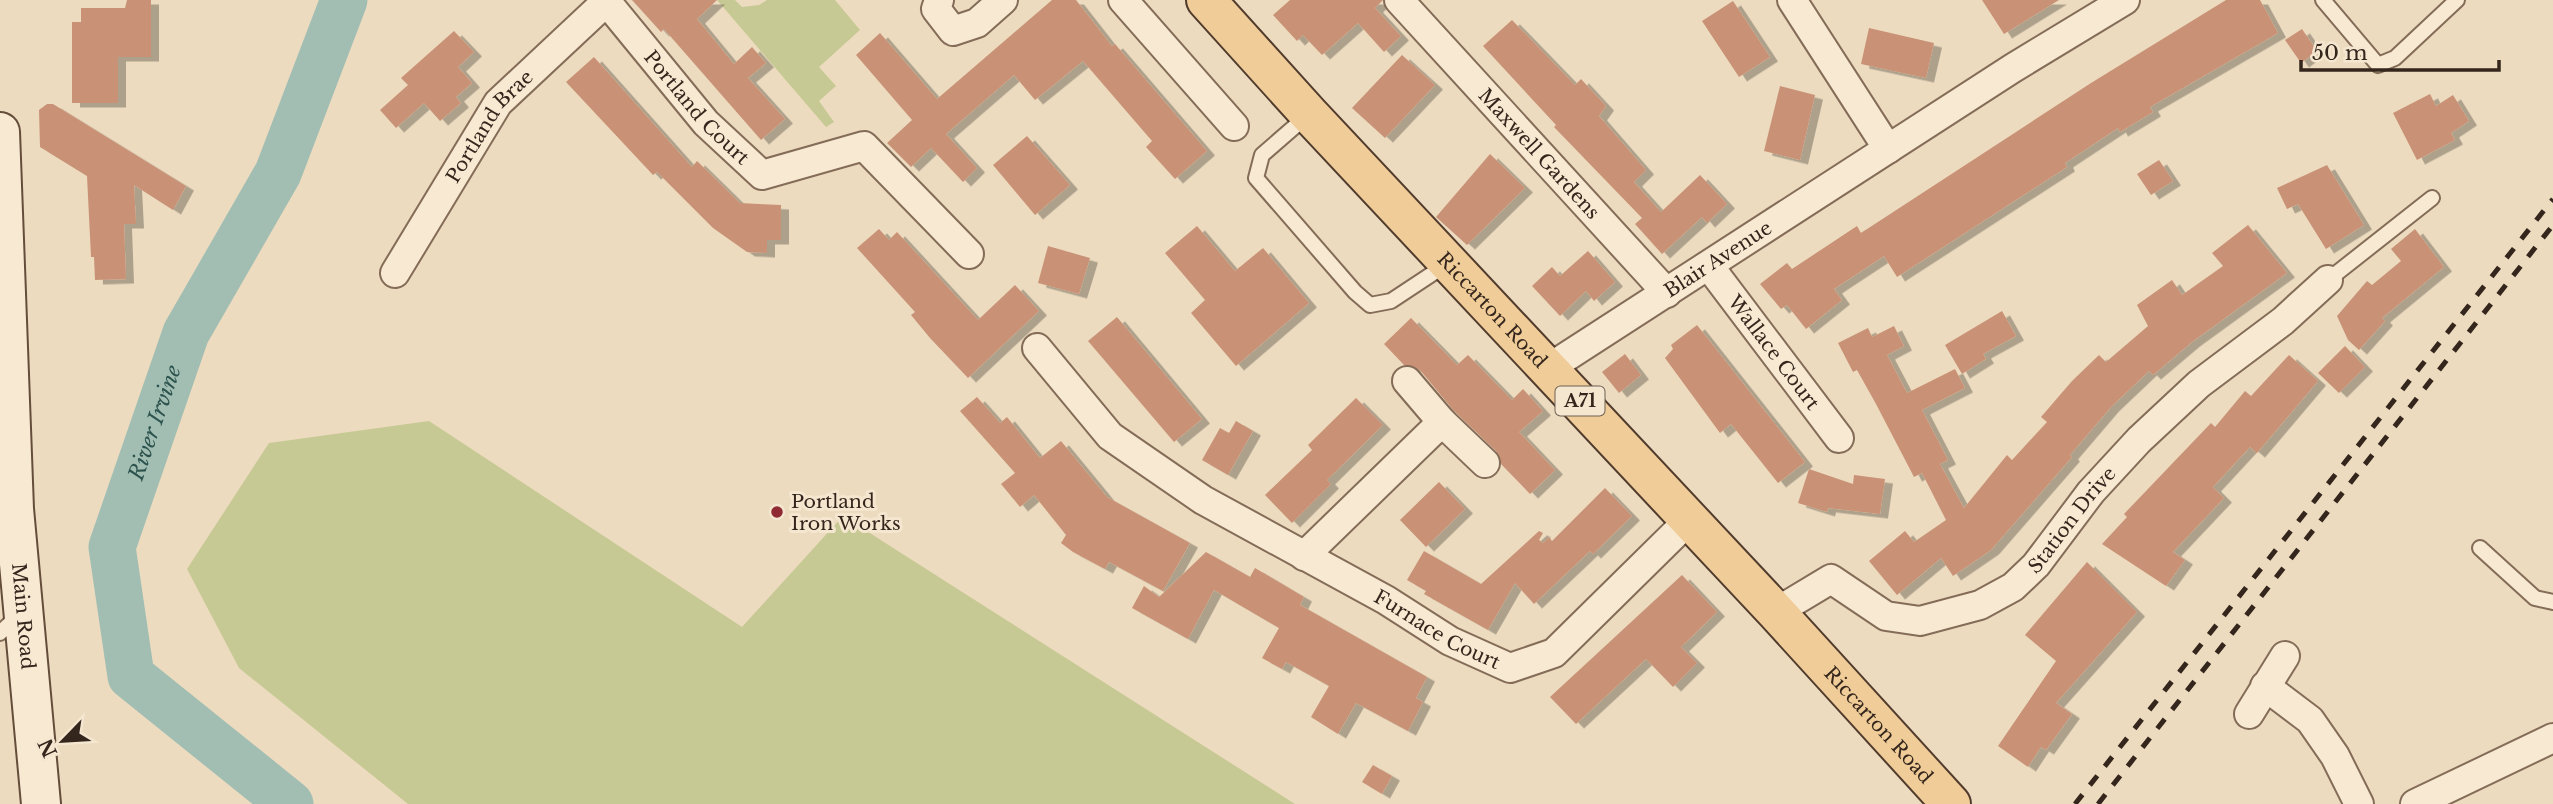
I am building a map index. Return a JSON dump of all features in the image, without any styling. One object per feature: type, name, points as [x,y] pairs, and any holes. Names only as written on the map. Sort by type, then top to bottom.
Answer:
[{"type":"main road","name":"Riccarton Road","points":[[1218,4],[1309,114],[1690,519],[1951,804]]},
{"type":"main road","name":"Main Road","points":[[0,144],[4,361],[14,509],[11,623],[41,804]]},
{"type":"street","points":[[939,0],[936,9],[953,32],[976,23],[1003,0]]},
{"type":"street","points":[[1123,0],[1234,126]]},
{"type":"street","points":[[1792,0],[1888,149]]},
{"type":"street","name":"Blair Avenue","points":[[1549,368],[2125,0]]},
{"type":"street","name":"Portland Court","points":[[597,4],[706,123],[762,175],[864,146],[969,254]]},
{"type":"street","name":"Portland Brae","points":[[396,273],[498,103],[597,4]]},
{"type":"street","name":"Maxwell Gardens","points":[[1412,4],[1667,293]]},
{"type":"street","name":"Wallace Court","points":[[1709,266],[1839,439]]},
{"type":"street","name":"Station Drive","points":[[1776,612],[1831,579],[1886,616],[1920,621],[1970,608],[2012,587],[2035,565],[2091,492],[2139,440],[2199,384],[2283,321],[2328,280]]},
{"type":"street","name":"Furnace Court","points":[[1037,348],[1110,436],[1203,500],[1386,600],[1450,641],[1510,668],[1554,653],[1690,519]]},
{"type":"street","points":[[1407,381],[1442,422],[1485,463]]},
{"type":"street","points":[[1304,556],[1442,422]]},
{"type":"street","points":[[2249,714],[2285,656]]},
{"type":"street","points":[[2265,686],[2310,720],[2335,756],[2359,804]]},
{"type":"street","points":[[2415,804],[2553,738]]},
{"type":"lane","points":[[2323,0],[2378,65],[2395,58],[2457,0]]},
{"type":"lane","points":[[1309,114],[1262,155],[1256,178],[1355,292],[1370,304],[1391,301],[1449,262]]},
{"type":"lane","points":[[2328,280],[2432,198]]},
{"type":"lane","points":[[2480,548],[2535,598],[2553,602]]},
{"type":"green space","points":[[717,0],[735,0],[742,7],[759,5],[767,0],[835,0],[860,30],[819,67],[836,86],[819,101],[834,122],[826,127]]},
{"type":"green space","points":[[429,421],[742,627],[843,516],[1295,804],[408,804],[239,668],[187,569],[269,443]]},
{"type":"building","points":[[127,0],[151,0],[151,57],[118,57],[118,103],[72,103],[72,22],[81,22],[81,8],[125,8]]},
{"type":"building","points":[[632,0],[717,0],[697,19],[734,64],[752,47],[766,63],[748,78],[785,119],[761,140],[664,29],[661,32]]},
{"type":"building","points":[[1052,0],[1076,0],[1112,46],[1115,44],[1207,151],[1175,179],[1146,147],[1152,141],[1083,61],[1035,100],[1014,75],[946,134],[977,168],[963,182],[931,148],[911,167],[887,143],[912,120],[856,55],[880,33],[937,99]]},
{"type":"building","points":[[1290,0],[1383,0],[1375,8],[1401,36],[1384,52],[1358,23],[1322,55],[1303,35],[1297,41],[1273,15]]},
{"type":"building","points":[[1982,0],[2059,0],[2004,34]]},
{"type":"building","points":[[2226,0],[2260,0],[2278,33],[2150,107],[2153,112],[2120,132],[2118,128],[2065,163],[2067,167],[1897,277],[1884,256],[1834,289],[1842,300],[1806,329],[1787,305],[1781,309],[1760,284],[1787,263],[1792,269],[1857,226],[1861,233],[2091,83]]},
{"type":"building","points":[[1733,1],[1770,57],[1739,77],[1702,21]]},
{"type":"building","points":[[1512,20],[1575,85],[1581,79],[1606,106],[1599,116],[1646,170],[1634,182],[1661,212],[1700,175],[1727,204],[1707,223],[1702,217],[1662,254],[1635,224],[1642,218],[1554,127],[1556,125],[1483,46]]},
{"type":"building","points":[[1869,28],[1934,43],[1926,78],[1861,64]]},
{"type":"building","points":[[2302,29],[2317,51],[2301,63],[2285,40]]},
{"type":"building","points":[[454,31],[474,52],[458,67],[472,83],[456,97],[461,103],[440,121],[424,103],[396,128],[380,110],[408,85],[401,78]]},
{"type":"building","points":[[1402,55],[1435,85],[1385,138],[1352,108]]},
{"type":"building","points":[[594,57],[692,167],[697,161],[740,203],[781,205],[781,240],[767,240],[767,253],[747,252],[713,228],[657,172],[653,175],[566,82]]},
{"type":"building","points":[[1780,86],[1815,95],[1800,160],[1764,151]]},
{"type":"building","points":[[2430,94],[2436,106],[2453,95],[2469,121],[2451,133],[2455,140],[2417,160],[2393,113]]},
{"type":"building","points":[[47,104],[53,104],[186,186],[173,210],[134,185],[136,224],[124,224],[126,279],[95,280],[94,257],[91,257],[87,176],[40,147],[39,110]]},
{"type":"building","points":[[1027,136],[1070,185],[1035,215],[993,165]]},
{"type":"building","points":[[1490,154],[1525,188],[1467,245],[1436,217]]},
{"type":"building","points":[[2159,160],[2173,181],[2151,195],[2137,174]]},
{"type":"building","points":[[2327,165],[2364,225],[2326,249],[2298,204],[2287,209],[2277,188]]},
{"type":"building","points":[[2248,225],[2287,273],[2192,342],[2153,375],[2149,371],[2111,407],[2070,455],[2072,457],[1991,550],[1953,576],[1941,558],[1897,595],[1869,561],[1905,531],[1914,542],[1946,520],[1922,473],[1914,477],[1857,370],[1853,372],[1838,343],[1868,328],[1872,337],[1894,326],[1904,346],[1887,355],[1907,393],[1955,369],[1965,388],[1922,410],[1948,460],[1940,464],[1964,508],[2007,455],[2012,460],[2047,422],[2041,417],[2072,381],[2099,355],[2106,362],[2148,326],[2137,305],[2172,280],[2182,295],[2223,266],[2212,253]]},
{"type":"building","points":[[1197,226],[1235,271],[1263,248],[1309,303],[1236,366],[1191,313],[1205,300],[1165,253]]},
{"type":"building","points":[[879,229],[889,240],[897,232],[978,320],[1015,285],[1039,311],[968,378],[930,338],[911,315],[915,312],[857,248]]},
{"type":"building","points":[[2415,229],[2444,267],[2382,318],[2385,321],[2359,350],[2348,340],[2337,316],[2367,281],[2372,285],[2401,261],[2391,249]]},
{"type":"building","points":[[1048,246],[1090,258],[1079,294],[1038,283]]},
{"type":"building","points":[[1588,251],[1615,282],[1594,301],[1586,291],[1560,316],[1532,286],[1552,267],[1560,276]]},
{"type":"building","points":[[2002,311],[2016,336],[1983,354],[1986,359],[1962,374],[1945,345]]},
{"type":"building","points":[[1117,317],[1202,419],[1174,442],[1088,341]]},
{"type":"building","points":[[1411,318],[1457,365],[1468,355],[1512,400],[1523,389],[1543,411],[1519,432],[1555,470],[1530,494],[1501,464],[1496,451],[1454,411],[1420,370],[1404,365],[1384,344]]},
{"type":"building","points":[[1697,325],[1805,462],[1778,483],[1731,424],[1720,433],[1665,358],[1673,349],[1671,345]]},
{"type":"building","points":[[2345,346],[2365,367],[2339,393],[2318,373]]},
{"type":"building","points":[[1625,354],[1641,375],[1619,393],[1602,372]]},
{"type":"building","points":[[2289,355],[2318,381],[2257,453],[2250,447],[2213,487],[2224,498],[2173,552],[2185,560],[2166,586],[2102,544],[2127,517],[2124,514],[2211,423],[2215,427],[2245,391],[2251,396]]},
{"type":"building","points":[[977,397],[1000,423],[1007,417],[1040,458],[1061,441],[1107,497],[1190,543],[1163,591],[1109,562],[1105,569],[1073,552],[1061,543],[1066,535],[1034,495],[1020,507],[1001,484],[1015,473],[960,411]]},
{"type":"building","points":[[1356,398],[1383,425],[1327,480],[1331,484],[1292,523],[1265,495],[1312,450],[1308,445]]},
{"type":"building","points":[[1236,421],[1253,431],[1228,475],[1202,460],[1220,428],[1229,433]]},
{"type":"building","points":[[1809,469],[1853,484],[1854,475],[1885,479],[1880,514],[1828,508],[1827,512],[1798,503]]},
{"type":"building","points":[[1439,482],[1465,509],[1426,547],[1400,520]]},
{"type":"building","points":[[1605,488],[1632,516],[1593,554],[1590,551],[1534,604],[1515,583],[1488,630],[1424,594],[1426,591],[1407,580],[1424,551],[1481,584],[1539,531],[1543,533],[1539,540],[1543,543],[1549,537],[1552,541]]},
{"type":"building","points":[[1206,552],[1250,577],[1255,568],[1304,597],[1300,605],[1427,677],[1416,698],[1423,702],[1408,731],[1356,703],[1338,734],[1311,717],[1329,686],[1286,662],[1282,669],[1262,658],[1279,628],[1214,590],[1188,639],[1132,608],[1144,586],[1159,597]]},
{"type":"building","points":[[2087,562],[2137,612],[2056,703],[2072,714],[2046,750],[2041,747],[2028,767],[1998,746],[2056,661],[2025,635]]},
{"type":"building","points":[[1682,575],[1717,612],[1681,647],[1697,663],[1673,687],[1646,659],[1576,724],[1550,697]]},
{"type":"building","points":[[1373,765],[1392,776],[1382,794],[1362,782]]},
{"type":"waterway","name":"River Irvine","points":[[290,804],[131,676],[112,547],[186,333],[278,173],[344,0]]},
{"type":"railway","points":[[2075,804],[2553,199]]},
{"type":"railway","points":[[2098,804],[2553,225]]},
{"type":"place","name":"Portland Iron Works","points":[[777,512]]}]
